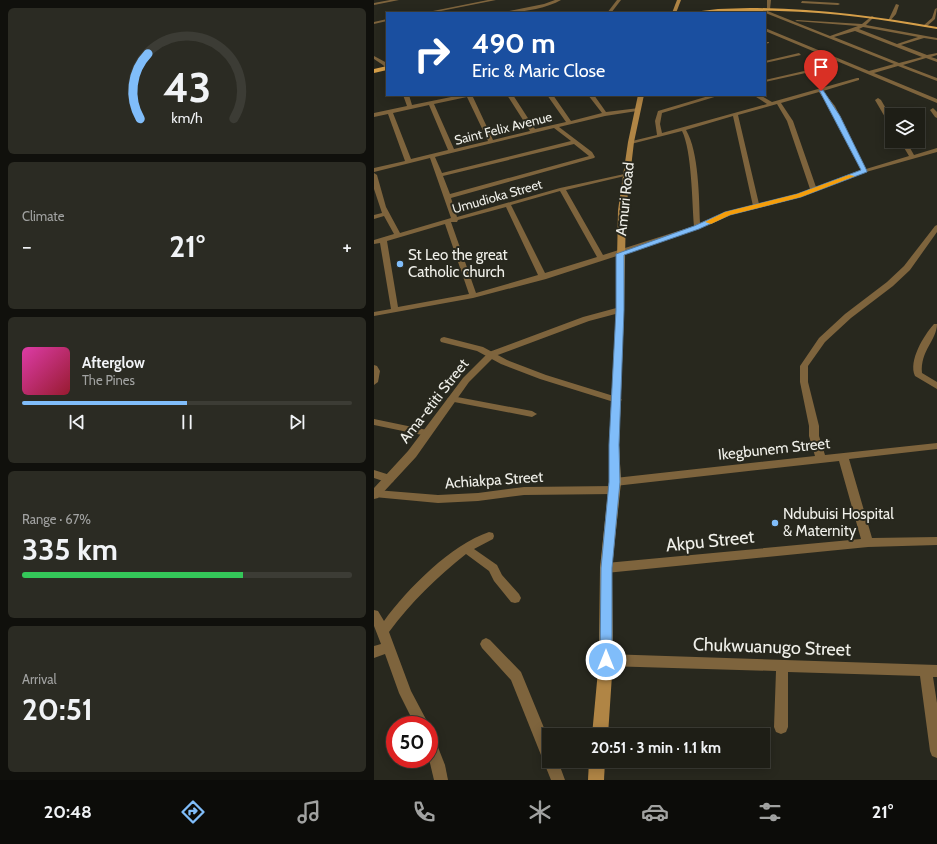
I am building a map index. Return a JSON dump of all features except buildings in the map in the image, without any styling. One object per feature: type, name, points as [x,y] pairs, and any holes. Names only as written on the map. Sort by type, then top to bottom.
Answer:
[{"type":"main road","points":[[674,12],[679,0]]},
{"type":"main road","points":[[703,12],[750,8],[836,12],[937,28]]},
{"type":"main road","points":[[374,71],[386,68]]},
{"type":"main road","name":"Amuri Road","points":[[601,728],[606,660],[606,568],[614,486],[614,445],[620,310],[625,252],[622,210],[631,142],[641,96]]},
{"type":"main road","points":[[596,780],[597,768]]},
{"type":"street","points":[[374,4],[397,0]]},
{"type":"street","points":[[430,12],[494,0]]},
{"type":"street","points":[[507,12],[545,5],[560,0]]},
{"type":"street","points":[[610,12],[619,0]]},
{"type":"street","points":[[769,0],[769,8]]},
{"type":"street","points":[[802,2],[837,2],[836,12]]},
{"type":"street","points":[[889,20],[894,14],[897,5]]},
{"type":"street","points":[[750,8],[764,11],[937,80]]},
{"type":"street","points":[[925,26],[934,18],[937,9]]},
{"type":"street","points":[[720,10],[726,12]]},
{"type":"street","points":[[830,37],[854,29],[872,17]]},
{"type":"street","points":[[374,23],[386,20]]},
{"type":"street","points":[[787,20],[861,25],[937,39]]},
{"type":"street","points":[[766,29],[871,72],[937,101]]},
{"type":"street","points":[[854,29],[937,61]]},
{"type":"street","points":[[897,45],[924,36]]},
{"type":"street","points":[[766,62],[799,54]]},
{"type":"street","points":[[871,72],[937,54]]},
{"type":"street","points":[[374,57],[386,66]]},
{"type":"street","points":[[767,80],[826,67]]},
{"type":"street","points":[[631,142],[660,136],[821,91],[857,79]]},
{"type":"street","points":[[821,91],[835,112],[864,171]]},
{"type":"street","points":[[406,96],[410,107]]},
{"type":"street","points":[[440,96],[442,101]]},
{"type":"street","points":[[374,115],[464,96]]},
{"type":"street","points":[[469,96],[491,142]]},
{"type":"street","points":[[511,96],[533,132]]},
{"type":"street","points":[[551,96],[570,122]]},
{"type":"street","points":[[592,96],[606,114]]},
{"type":"street","points":[[660,136],[657,126],[657,118],[660,112],[715,96]]},
{"type":"street","points":[[758,96],[785,110],[814,190]]},
{"type":"street","points":[[878,100],[885,112]]},
{"type":"street","points":[[431,103],[452,152]]},
{"type":"street","name":"Saint Felix Avenue","points":[[374,170],[570,122],[637,109]]},
{"type":"street","points":[[933,110],[937,116]]},
{"type":"street","points":[[390,112],[408,162]]},
{"type":"street","points":[[736,114],[756,206]]},
{"type":"street","points":[[447,197],[592,157],[590,153],[555,126]]},
{"type":"street","points":[[683,129],[688,140],[694,184],[697,228]]},
{"type":"street","points":[[440,175],[574,142]]},
{"type":"street","points":[[907,148],[913,157]]},
{"type":"street","points":[[374,314],[473,296],[543,277],[697,228],[727,214],[756,206],[775,203],[864,171],[937,150]]},
{"type":"street","points":[[432,156],[447,197],[452,221],[473,296]]},
{"type":"street","name":"Umudioka Street","points":[[374,242],[562,190],[627,174]]},
{"type":"street","points":[[374,175],[376,194],[385,214],[398,236]]},
{"type":"street","points":[[562,190],[601,258]]},
{"type":"street","points":[[508,205],[543,277]]},
{"type":"street","points":[[374,217],[385,214]]},
{"type":"street","points":[[823,459],[821,458],[814,436],[814,426],[804,382],[804,366],[822,340],[852,313],[890,284],[907,268],[937,227]]},
{"type":"street","points":[[383,240],[395,310]]},
{"type":"street","name":"Ama-etiti Street","points":[[375,494],[412,454],[466,380],[492,354],[586,319],[620,310]]},
{"type":"street","points":[[937,326],[926,339],[917,368],[918,374],[937,386]]},
{"type":"street","points":[[444,340],[480,349],[492,354],[504,362],[617,400]]},
{"type":"street","points":[[374,368],[376,371],[374,382]]},
{"type":"street","points":[[452,399],[532,414]]},
{"type":"street","points":[[374,422],[427,433]]},
{"type":"street","name":"Ikegbunem Street","points":[[614,486],[937,446]]},
{"type":"street","points":[[843,457],[868,543]]},
{"type":"street","points":[[374,474],[389,479]]},
{"type":"street","name":"Achiakpa Street","points":[[375,494],[438,499],[478,497],[524,491],[614,486]]},
{"type":"street","points":[[383,631],[397,612],[420,588],[465,548],[478,540],[489,536]]},
{"type":"street","name":"Akpu Street","points":[[606,568],[868,543],[937,541]]},
{"type":"street","points":[[465,548],[493,568],[498,578],[515,598]]},
{"type":"street","points":[[374,615],[383,631],[405,693],[417,716]]},
{"type":"street","points":[[486,644],[516,676],[542,740]]},
{"type":"street","points":[[374,652],[388,647]]},
{"type":"street","name":"Chukwuanugo Street","points":[[606,660],[932,671]]},
{"type":"street","points":[[781,727],[782,666]]},
{"type":"street","points":[[932,671],[937,751]]},
{"type":"street","points":[[438,768],[442,780]]},
{"type":"street","points":[[554,768],[558,780]]},
{"type":"slow traffic","points":[[708,222],[727,214],[799,196],[852,176]]},
{"type":"place","name":"St Leo the great Catholic church","points":[[400,264]]},
{"type":"place","name":"Ndubuisi Hospital & Maternity","points":[[775,523]]},
{"type":"route","points":[[606,660],[606,568],[614,482],[614,445],[621,278],[620,254],[697,228],[727,214],[799,196],[864,171],[832,106],[821,91]]}]
